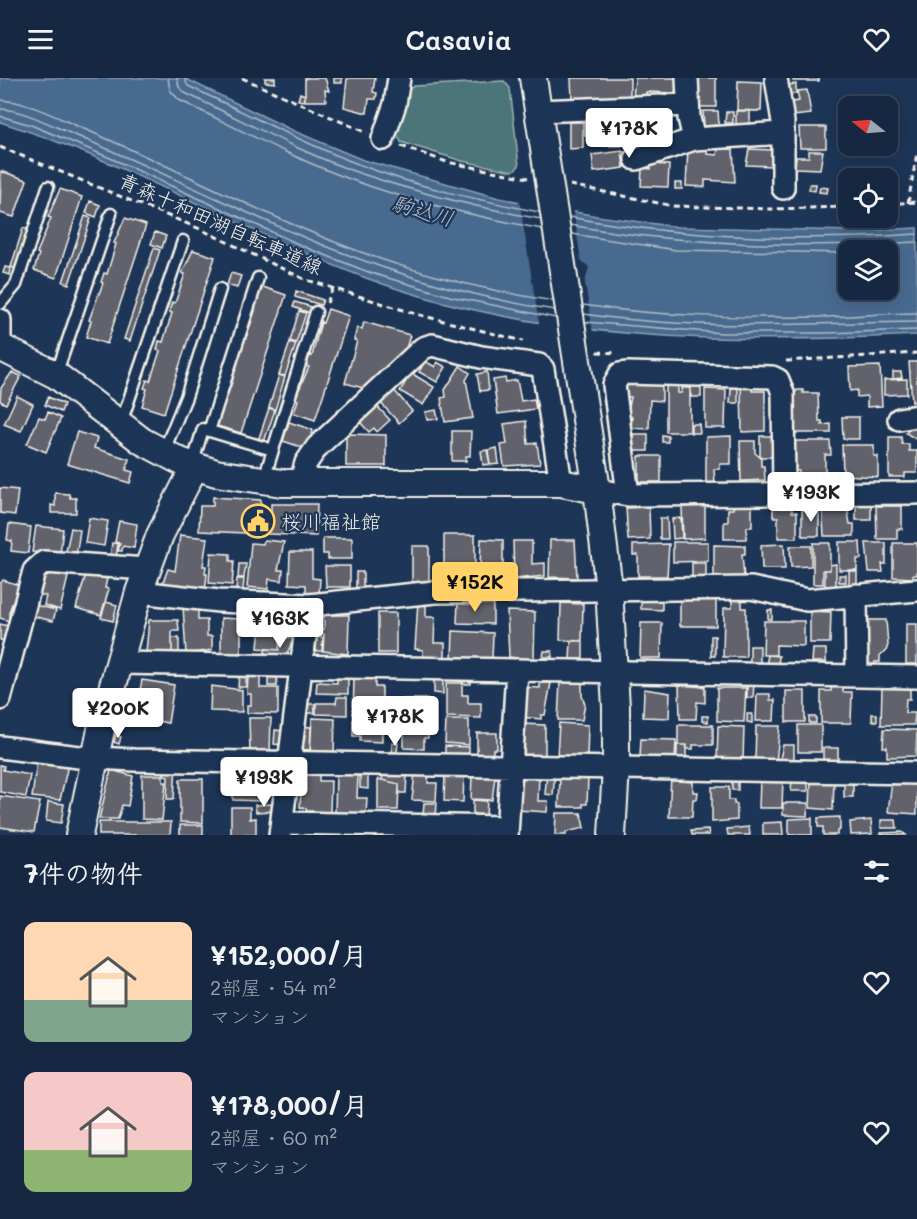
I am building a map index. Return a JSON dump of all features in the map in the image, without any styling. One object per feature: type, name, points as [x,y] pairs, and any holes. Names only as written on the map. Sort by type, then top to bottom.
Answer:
[{"type":"street","points":[[383,139],[395,104],[399,78]]},
{"type":"street","points":[[533,78],[572,342],[597,490],[609,589],[615,671],[616,768],[612,835]]},
{"type":"street","points":[[687,78],[687,105],[694,139]]},
{"type":"street","points":[[776,78],[783,133],[783,188]]},
{"type":"street","points":[[538,111],[687,105]]},
{"type":"street","points":[[636,159],[694,139],[783,133]]},
{"type":"street","points":[[0,320],[0,347],[56,375],[119,426],[163,453],[193,466],[263,482],[300,484],[561,483],[628,495],[917,493]]},
{"type":"street","points":[[300,484],[306,464],[318,447],[423,348],[432,345],[481,357],[539,365],[543,369],[561,483]]},
{"type":"street","points":[[628,495],[614,386],[620,374],[628,373],[772,377],[778,380],[783,393],[784,494]]},
{"type":"street","points":[[79,835],[94,758],[143,580],[160,535],[193,466]]},
{"type":"street","points":[[0,699],[34,571],[44,562],[143,580],[219,601],[309,604],[435,592],[751,588],[807,600],[917,590]]},
{"type":"street","points":[[856,595],[857,676]]},
{"type":"street","points":[[309,604],[303,667],[281,829],[507,831],[517,670]]},
{"type":"street","points":[[119,663],[917,677]]},
{"type":"street","points":[[0,747],[94,758],[917,773]]},
{"type":"lane","points":[[0,304],[12,294],[16,285],[48,187]]},
{"type":"lane","points":[[56,375],[111,214]]},
{"type":"lane","points":[[119,426],[183,241]]},
{"type":"lane","points":[[209,431],[258,278]]},
{"type":"lane","points":[[163,453],[186,397],[220,289]]},
{"type":"lane","points":[[263,482],[316,312]]},
{"type":"lane","points":[[193,466],[203,429],[273,450]]},
{"type":"path","points":[[242,78],[383,139],[447,162],[548,185],[674,206],[771,209],[838,207]]},
{"type":"path","name":"青森十和田湖自転車道線","points":[[0,147],[200,229],[304,279],[416,314],[527,342]]},
{"type":"path","points":[[908,203],[917,153]]},
{"type":"path","points":[[898,204],[917,202]]},
{"type":"green space","points":[[504,81],[510,88],[519,166],[513,171],[462,161],[401,142],[396,133],[407,90],[414,86]]},
{"type":"water","name":"駒込川","points":[[0,78],[184,78],[294,131],[363,160],[499,198],[597,216],[678,227],[856,231],[917,228],[917,335],[848,338],[708,338],[569,327],[500,316],[433,299],[366,278],[320,260],[139,176],[47,138],[0,122]]},
{"type":"pier","points":[[519,199],[573,209],[581,260],[589,267],[585,282],[593,333],[539,324]]},
{"type":"building","points":[[265,78],[275,78],[275,83],[265,82]]},
{"type":"building","points":[[305,78],[325,78],[329,91],[325,90],[326,101],[305,101]]},
{"type":"building","points":[[334,78],[342,78],[342,83],[334,83]]},
{"type":"building","points":[[375,78],[373,92],[377,93],[376,99],[369,99],[367,113],[344,107],[347,79]]},
{"type":"building","points":[[571,78],[630,78],[630,98],[572,100]]},
{"type":"building","points":[[635,78],[678,78],[676,93],[646,92],[646,99],[633,97]]},
{"type":"building","points":[[697,78],[716,78],[716,107],[696,107]]},
{"type":"building","points":[[793,78],[819,78],[819,81],[793,81]]},
{"type":"building","points":[[738,81],[762,82],[761,111],[737,110]]},
{"type":"building","points":[[796,84],[796,94],[789,95],[787,85]]},
{"type":"building","points":[[807,90],[811,114],[793,116],[791,102],[799,101],[797,91]]},
{"type":"building","points":[[300,93],[305,95],[303,101],[298,100]]},
{"type":"building","points":[[703,111],[718,111],[719,125],[704,126]]},
{"type":"building","points":[[736,111],[750,111],[750,124],[736,124]]},
{"type":"building","points":[[726,112],[733,112],[733,123],[725,123]]},
{"type":"building","points":[[632,115],[634,127],[622,129],[620,117]]},
{"type":"building","points":[[607,118],[617,118],[617,130],[623,130],[622,146],[603,146],[602,122],[607,122]]},
{"type":"building","points":[[585,121],[599,122],[599,136],[585,136]]},
{"type":"building","points":[[569,122],[583,122],[583,148],[569,149]]},
{"type":"building","points":[[799,127],[826,127],[826,148],[800,148]]},
{"type":"building","points":[[688,149],[707,150],[707,154],[717,155],[718,149],[733,149],[735,182],[705,180],[705,187],[686,186]]},
{"type":"building","points":[[749,149],[772,150],[771,166],[746,165]]},
{"type":"building","points":[[622,151],[624,168],[594,172],[592,155]]},
{"type":"building","points":[[633,151],[635,166],[624,167],[622,152]]},
{"type":"building","points":[[809,151],[823,151],[820,169],[795,168],[796,157],[809,157]]},
{"type":"building","points":[[651,164],[669,165],[668,187],[641,186],[642,168],[651,169]]},
{"type":"building","points":[[1,171],[27,180],[14,217],[0,213]]},
{"type":"building","points":[[675,183],[682,183],[682,189],[675,189]]},
{"type":"building","points":[[810,184],[816,184],[815,191],[809,190]]},
{"type":"building","points":[[820,187],[828,188],[827,193],[819,192]]},
{"type":"building","points":[[60,189],[82,197],[56,278],[34,270],[39,254],[37,253],[51,218],[48,217]]},
{"type":"building","points":[[90,201],[100,205],[96,217],[86,213]]},
{"type":"building","points":[[85,216],[91,218],[69,284],[63,282]]},
{"type":"building","points":[[125,218],[146,225],[107,344],[86,337],[91,321],[89,320],[103,283],[101,282],[104,273],[107,274],[116,244],[114,243]]},
{"type":"building","points":[[23,228],[29,229],[17,269],[11,267]]},
{"type":"building","points":[[155,232],[166,236],[162,248],[151,244]]},
{"type":"building","points":[[154,248],[160,250],[130,341],[124,339]]},
{"type":"building","points":[[193,250],[215,257],[164,413],[142,406],[147,389],[144,388],[147,380],[150,381],[160,351],[157,350],[159,341],[163,342],[172,313],[169,312],[172,302],[175,303],[185,274],[182,273]]},
{"type":"building","points":[[5,267],[11,268],[10,275],[3,273]]},
{"type":"building","points":[[231,273],[241,276],[237,288],[227,285]]},
{"type":"building","points":[[263,287],[286,295],[241,433],[217,426],[222,412],[219,411],[222,401],[225,402],[233,379],[230,378],[233,367],[236,368],[244,334],[247,335],[255,311],[252,310]]},
{"type":"building","points":[[296,291],[323,300],[321,305],[295,297]]},
{"type":"building","points":[[295,302],[312,307],[310,313],[293,307]]},
{"type":"building","points":[[328,309],[349,316],[315,420],[294,413],[298,400],[295,399],[309,367],[306,366],[310,355],[312,356],[321,322],[323,323]]},
{"type":"building","points":[[299,311],[306,313],[296,343],[290,341]]},
{"type":"building","points":[[364,322],[410,335],[406,349],[363,388],[345,383],[357,341],[354,340],[357,328],[362,329]]},
{"type":"building","points":[[290,342],[296,344],[285,376],[279,375]]},
{"type":"building","points":[[425,361],[435,367],[437,362],[446,367],[437,382],[419,372]]},
{"type":"building","points":[[909,362],[917,362],[917,401],[912,402]]},
{"type":"building","points":[[460,366],[470,373],[466,380],[473,418],[445,422],[441,398],[446,397],[445,390]]},
{"type":"building","points":[[880,366],[882,406],[867,407],[867,396],[857,397],[857,390],[850,391],[849,367]]},
{"type":"building","points":[[12,372],[21,376],[6,404],[0,401],[1,388]]},
{"type":"building","points":[[487,372],[489,390],[480,391],[477,374]]},
{"type":"building","points":[[893,372],[901,372],[902,378],[893,379]]},
{"type":"building","points":[[411,373],[434,387],[423,405],[400,391]]},
{"type":"building","points":[[279,375],[285,377],[275,410],[269,407]]},
{"type":"building","points":[[505,378],[506,382],[517,380],[521,401],[534,399],[536,409],[498,414],[493,380]]},
{"type":"building","points":[[907,379],[907,394],[884,395],[884,380]]},
{"type":"building","points":[[624,382],[662,383],[662,401],[650,400],[649,429],[631,428],[632,417],[627,417],[631,397],[622,397]]},
{"type":"building","points":[[666,385],[678,385],[678,393],[682,393],[682,388],[690,388],[690,432],[666,432]]},
{"type":"building","points":[[691,386],[701,386],[701,397],[691,397]]},
{"type":"building","points":[[738,387],[738,403],[730,403],[731,388]]},
{"type":"building","points":[[741,387],[752,387],[752,391],[765,391],[765,431],[742,432]]},
{"type":"building","points":[[393,389],[412,411],[399,423],[379,401]]},
{"type":"building","points":[[705,389],[726,390],[725,428],[705,428]]},
{"type":"building","points":[[797,390],[803,390],[803,393],[818,393],[819,421],[822,421],[822,425],[831,424],[831,433],[792,433]]},
{"type":"building","points":[[17,396],[33,404],[21,431],[4,424]]},
{"type":"building","points":[[48,397],[64,404],[61,412],[45,405]]},
{"type":"building","points":[[375,404],[390,420],[377,432],[374,428],[369,432],[360,422]]},
{"type":"building","points":[[269,408],[275,410],[264,442],[258,441]]},
{"type":"building","points":[[436,410],[438,419],[427,420],[425,412]]},
{"type":"building","points":[[48,412],[61,418],[46,452],[27,444],[39,417],[45,419]]},
{"type":"building","points":[[842,417],[859,417],[859,439],[843,439]]},
{"type":"building","points":[[526,421],[528,444],[537,443],[540,464],[504,466],[501,445],[507,444],[504,424]]},
{"type":"building","points":[[289,422],[313,430],[307,449],[283,441]]},
{"type":"building","points":[[691,424],[699,424],[700,433],[691,433]]},
{"type":"building","points":[[916,424],[917,440],[906,433],[911,426],[914,428]]},
{"type":"building","points":[[452,431],[471,431],[470,456],[466,456],[466,461],[452,461]]},
{"type":"building","points":[[77,432],[97,438],[94,448],[129,459],[126,470],[133,472],[130,483],[67,464]]},
{"type":"building","points":[[346,434],[386,435],[386,466],[346,466]]},
{"type":"building","points":[[633,434],[648,434],[648,451],[633,451]]},
{"type":"building","points":[[662,435],[668,436],[668,442],[662,442]]},
{"type":"building","points":[[731,436],[731,464],[720,464],[720,469],[714,469],[715,484],[706,484],[706,437]]},
{"type":"building","points":[[760,436],[773,436],[774,457],[760,457]]},
{"type":"building","points":[[889,437],[901,437],[902,444],[909,444],[909,451],[917,451],[917,473],[905,473],[905,477],[889,477]]},
{"type":"building","points":[[740,441],[755,441],[755,453],[761,458],[761,466],[764,466],[765,480],[741,481]]},
{"type":"building","points":[[792,441],[830,441],[831,455],[825,455],[825,480],[799,480],[799,471],[795,471],[795,459],[792,459]]},
{"type":"building","points":[[842,445],[874,445],[874,456],[878,456],[878,477],[843,475]]},
{"type":"building","points":[[497,448],[499,464],[490,465],[488,450]]},
{"type":"building","points":[[487,450],[490,464],[483,465],[481,451]]},
{"type":"building","points":[[639,456],[661,456],[661,482],[639,482]]},
{"type":"building","points":[[0,488],[18,490],[15,515],[0,513]]},
{"type":"building","points":[[55,493],[69,494],[70,498],[76,498],[76,513],[51,513],[51,505],[55,506]]},
{"type":"building","name":"桜川福祉館","points":[[213,497],[261,500],[261,511],[271,511],[271,504],[317,504],[316,536],[199,531],[200,506],[213,506]]},
{"type":"building","points":[[856,502],[871,502],[871,520],[856,520]]},
{"type":"building","points":[[773,504],[780,504],[780,508],[792,508],[792,512],[797,512],[797,538],[778,538],[778,517],[773,517]]},
{"type":"building","points":[[822,504],[847,506],[850,524],[854,524],[854,536],[824,536]]},
{"type":"building","points":[[734,505],[752,506],[752,527],[747,527],[746,539],[724,539],[724,522],[728,522],[728,509],[733,509]]},
{"type":"building","points":[[705,506],[705,538],[683,539],[682,507]]},
{"type":"building","points":[[876,506],[902,506],[902,529],[897,529],[897,539],[877,539]]},
{"type":"building","points":[[649,507],[650,539],[628,540],[626,508]]},
{"type":"building","points":[[819,509],[819,536],[802,536],[802,510]]},
{"type":"building","points":[[89,518],[108,521],[104,546],[85,543]]},
{"type":"building","points":[[660,518],[667,518],[668,539],[660,539]]},
{"type":"building","points":[[681,518],[682,538],[673,539],[672,519]]},
{"type":"building","points":[[119,521],[137,524],[134,548],[123,546],[122,551],[118,551],[120,543],[115,542]]},
{"type":"building","points":[[9,524],[31,527],[28,553],[11,551],[12,541],[7,540]]},
{"type":"building","points":[[36,526],[63,529],[60,554],[32,552]]},
{"type":"building","points":[[71,528],[80,530],[76,557],[65,556]]},
{"type":"building","points":[[180,535],[207,538],[203,566],[206,566],[205,574],[207,574],[205,591],[167,586],[163,582],[168,569],[175,571]]},
{"type":"building","points":[[444,535],[475,535],[475,568],[444,568]]},
{"type":"building","points":[[323,538],[352,538],[352,559],[328,559],[328,554],[323,554]]},
{"type":"building","points":[[481,539],[503,540],[503,568],[480,567]]},
{"type":"building","points":[[264,540],[284,542],[278,570],[283,570],[282,581],[269,579],[268,589],[247,587],[251,543],[263,544]]},
{"type":"building","points":[[550,540],[575,540],[577,578],[549,577]]},
{"type":"building","points":[[513,541],[532,541],[532,564],[545,563],[545,576],[514,579]]},
{"type":"building","points":[[673,542],[708,542],[708,561],[673,562]]},
{"type":"building","points":[[839,542],[860,542],[861,559],[857,559],[857,570],[839,570]]},
{"type":"building","points":[[112,543],[118,544],[116,558],[110,557]]},
{"type":"building","points":[[813,543],[830,543],[830,570],[823,570],[823,584],[813,584]]},
{"type":"building","points":[[866,543],[886,543],[886,564],[882,564],[883,572],[869,572]]},
{"type":"building","points":[[893,543],[917,543],[917,575],[913,575],[913,578],[893,577]]},
{"type":"building","points":[[669,544],[667,576],[638,576],[638,555],[633,555],[633,545]]},
{"type":"building","points":[[784,544],[785,569],[762,569],[761,545]]},
{"type":"building","points":[[714,545],[745,546],[745,554],[742,554],[744,578],[714,579]]},
{"type":"building","points":[[412,546],[429,546],[429,582],[412,582]]},
{"type":"building","points":[[790,546],[811,546],[811,566],[791,567]]},
{"type":"building","points":[[290,552],[312,552],[312,578],[320,579],[319,594],[306,593],[306,585],[289,584]]},
{"type":"building","points":[[211,553],[230,554],[230,561],[234,561],[232,585],[209,583]]},
{"type":"building","points":[[692,563],[706,563],[706,579],[692,579]]},
{"type":"building","points":[[239,564],[246,564],[244,578],[238,578]]},
{"type":"building","points":[[836,564],[836,586],[825,586],[825,570],[830,570],[830,565]]},
{"type":"building","points":[[325,566],[350,566],[350,587],[326,587]]},
{"type":"building","points":[[481,568],[490,568],[490,580],[480,580]]},
{"type":"building","points":[[491,569],[499,569],[499,584],[491,583]]},
{"type":"building","points":[[46,571],[68,577],[60,610],[44,605],[46,596],[40,595]]},
{"type":"building","points":[[849,571],[857,571],[857,585],[849,585]]},
{"type":"building","points":[[356,572],[363,572],[363,589],[356,589]]},
{"type":"building","points":[[86,574],[107,579],[105,588],[109,589],[101,615],[76,608]]},
{"type":"building","points":[[839,575],[846,575],[846,582],[839,582]]},
{"type":"building","points":[[237,579],[244,579],[243,591],[236,590]]},
{"type":"building","points":[[3,580],[19,585],[9,612],[9,621],[0,618],[0,584]]},
{"type":"building","points":[[732,597],[742,597],[742,608],[746,608],[746,657],[723,657],[724,608],[732,608]]},
{"type":"building","points":[[680,598],[716,598],[716,626],[680,626]]},
{"type":"building","points":[[641,600],[662,600],[662,610],[641,609]]},
{"type":"building","points":[[418,601],[426,601],[426,617],[435,617],[434,643],[445,643],[445,658],[423,657],[423,650],[415,649]]},
{"type":"building","points":[[106,602],[117,605],[113,621],[101,618]]},
{"type":"building","points":[[458,602],[468,602],[469,605],[493,603],[493,624],[457,623]]},
{"type":"building","points":[[561,603],[583,604],[582,641],[560,640]]},
{"type":"building","points":[[35,605],[56,610],[53,621],[32,616]]},
{"type":"building","points":[[183,606],[198,606],[198,620],[207,620],[207,636],[212,636],[212,650],[186,654]]},
{"type":"building","points":[[768,610],[772,610],[772,619],[768,619]]},
{"type":"building","points":[[507,611],[535,612],[534,660],[509,657]]},
{"type":"building","points":[[810,611],[831,612],[830,643],[810,643]]},
{"type":"building","points":[[261,612],[294,614],[293,625],[283,625],[279,650],[258,648]]},
{"type":"building","points":[[378,613],[396,613],[396,653],[378,653]]},
{"type":"building","points":[[324,615],[349,615],[348,654],[323,651],[324,634],[321,634],[321,629],[324,629]]},
{"type":"building","points":[[252,616],[257,616],[257,624],[252,624]]},
{"type":"building","points":[[221,618],[241,619],[241,654],[221,654]]},
{"type":"building","points":[[149,620],[178,620],[179,631],[172,631],[172,652],[146,653]]},
{"type":"building","points":[[866,620],[886,620],[888,645],[886,651],[880,655],[880,662],[875,662],[875,667],[867,667],[866,662]]},
{"type":"building","points":[[764,621],[804,621],[804,646],[776,645],[776,655],[763,655]]},
{"type":"building","points":[[641,623],[662,623],[661,658],[640,658]]},
{"type":"building","points":[[0,624],[12,627],[8,642],[0,640]]},
{"type":"building","points":[[906,624],[917,624],[917,664],[906,664]]},
{"type":"building","points":[[453,631],[493,633],[492,660],[452,659]]},
{"type":"building","points":[[711,636],[715,636],[715,656],[711,656]]},
{"type":"building","points":[[317,637],[323,637],[322,651],[316,651]]},
{"type":"building","points":[[172,638],[179,638],[179,654],[172,654]]},
{"type":"building","points":[[294,638],[285,658],[265,657],[265,649],[279,650],[280,639]]},
{"type":"building","points":[[571,641],[583,641],[583,659],[570,659]]},
{"type":"building","points":[[750,646],[760,646],[760,664],[750,664]]},
{"type":"building","points":[[813,649],[826,649],[826,662],[812,662]]},
{"type":"building","points":[[544,651],[552,651],[552,657],[543,657]]},
{"type":"building","points":[[768,655],[779,656],[778,665],[766,665]]},
{"type":"building","points":[[239,674],[246,674],[246,687],[238,687]]},
{"type":"building","points":[[268,674],[277,674],[277,686],[268,686]]},
{"type":"building","points":[[248,676],[260,676],[260,688],[278,688],[278,714],[247,713],[247,705],[251,705],[251,694],[247,694]]},
{"type":"building","points":[[337,677],[348,677],[348,694],[316,693],[317,682],[337,683]]},
{"type":"building","points":[[434,677],[443,677],[443,694],[434,693]]},
{"type":"building","points":[[463,678],[471,678],[471,684],[463,684]]},
{"type":"building","points":[[354,679],[375,679],[375,687],[382,687],[382,715],[353,714]]},
{"type":"building","points":[[142,680],[174,685],[168,723],[135,717]]},
{"type":"building","points":[[560,682],[582,683],[582,696],[585,704],[582,720],[558,720]]},
{"type":"building","points":[[747,682],[754,683],[753,698],[747,698]]},
{"type":"building","points":[[446,683],[462,683],[462,695],[468,695],[468,703],[481,703],[481,718],[446,717]]},
{"type":"building","points":[[540,683],[551,683],[545,715],[541,715],[541,719],[521,717],[522,687],[540,688]]},
{"type":"building","points":[[679,685],[705,687],[705,703],[697,702],[696,719],[680,719]]},
{"type":"building","points":[[211,686],[242,690],[242,712],[210,711]]},
{"type":"building","points":[[831,686],[843,686],[843,692],[852,692],[851,723],[821,723],[821,691],[831,691]]},
{"type":"building","points":[[882,686],[910,689],[910,699],[906,699],[905,713],[915,713],[914,725],[881,725]]},
{"type":"building","points":[[717,688],[746,688],[744,722],[717,721]]},
{"type":"building","points":[[644,689],[670,693],[669,718],[643,717]]},
{"type":"building","points":[[786,691],[805,691],[805,722],[786,722]]},
{"type":"building","points":[[757,694],[770,694],[770,700],[775,700],[774,721],[756,721]]},
{"type":"building","points":[[337,697],[347,697],[347,715],[316,714],[316,703],[336,703]]},
{"type":"building","points":[[404,699],[428,699],[428,715],[404,716]]},
{"type":"building","points":[[305,704],[315,704],[315,713],[305,713]]},
{"type":"building","points":[[747,714],[752,714],[752,723],[747,722]]},
{"type":"building","points":[[872,714],[877,714],[877,721],[872,721]]},
{"type":"building","points":[[702,716],[708,716],[708,722],[702,721]]},
{"type":"building","points":[[809,717],[816,717],[816,723],[809,723]]},
{"type":"building","points":[[249,718],[271,718],[270,753],[250,752]]},
{"type":"building","points":[[312,718],[335,719],[334,753],[317,752],[317,756],[310,756]]},
{"type":"building","points":[[353,720],[382,720],[382,742],[360,741],[360,736],[353,736]]},
{"type":"building","points":[[446,720],[469,720],[469,745],[445,743]]},
{"type":"building","points":[[404,721],[428,721],[428,738],[424,738],[424,749],[404,748]]},
{"type":"building","points":[[559,723],[588,725],[587,758],[557,757]]},
{"type":"building","points":[[522,724],[545,725],[545,758],[524,756]]},
{"type":"building","points":[[678,725],[713,725],[713,745],[693,745],[693,749],[687,749],[687,745],[678,745]]},
{"type":"building","points":[[798,725],[821,725],[821,752],[798,752]]},
{"type":"building","points":[[301,726],[311,727],[310,750],[298,749]]},
{"type":"building","points":[[718,726],[744,727],[743,759],[726,759],[725,762],[717,762]]},
{"type":"building","points":[[756,726],[780,726],[776,762],[755,761]]},
{"type":"building","points":[[884,729],[917,730],[916,756],[887,757],[887,747],[883,747]]},
{"type":"building","points":[[275,730],[283,731],[282,745],[274,744]]},
{"type":"building","points":[[477,733],[497,733],[497,749],[493,749],[493,756],[477,756]]},
{"type":"building","points":[[116,735],[121,737],[119,744],[114,742]]},
{"type":"building","points":[[641,739],[676,740],[675,760],[644,759],[640,756]]},
{"type":"building","points":[[392,743],[398,743],[397,752],[392,752]]},
{"type":"building","points":[[677,745],[686,745],[686,762],[677,762]]},
{"type":"building","points":[[783,745],[794,745],[794,763],[779,763]]},
{"type":"building","points":[[445,746],[469,747],[469,758],[445,758]]},
{"type":"building","points":[[823,748],[838,748],[838,763],[823,763]]},
{"type":"building","points":[[37,761],[68,765],[60,800],[32,797]]},
{"type":"building","points":[[0,765],[4,766],[3,770],[30,775],[26,797],[0,792]]},
{"type":"building","points":[[164,766],[176,766],[174,799],[167,799],[168,776],[164,775]]},
{"type":"building","points":[[233,769],[266,773],[266,801],[233,800]]},
{"type":"building","points":[[111,770],[133,776],[128,806],[122,805],[118,819],[99,819]]},
{"type":"building","points":[[300,770],[319,771],[319,781],[331,781],[330,812],[306,811],[306,808],[300,807],[301,785],[304,785],[304,782],[299,782]]},
{"type":"building","points":[[360,771],[368,772],[368,789],[360,788]]},
{"type":"building","points":[[415,772],[429,773],[428,783],[437,783],[436,801],[412,800]]},
{"type":"building","points":[[547,772],[555,773],[553,795],[545,794]]},
{"type":"building","points":[[336,773],[358,774],[357,798],[367,798],[366,814],[335,813]]},
{"type":"building","points":[[383,773],[407,774],[406,793],[399,793],[399,784],[382,780]]},
{"type":"building","points":[[445,773],[464,774],[463,802],[444,801]]},
{"type":"building","points":[[142,775],[163,775],[163,782],[166,782],[162,820],[142,819]]},
{"type":"building","points":[[518,775],[539,776],[538,801],[548,801],[547,812],[517,810]]},
{"type":"building","points":[[560,775],[588,778],[587,804],[583,804],[583,807],[559,807]]},
{"type":"building","points":[[671,775],[681,776],[681,781],[693,782],[693,792],[698,792],[697,799],[693,799],[692,817],[669,817]]},
{"type":"building","points":[[472,776],[495,777],[492,800],[471,799]]},
{"type":"building","points":[[732,776],[738,777],[738,790],[732,790]]},
{"type":"building","points":[[760,778],[783,778],[782,808],[759,808]]},
{"type":"building","points":[[792,778],[808,778],[808,791],[791,791]]},
{"type":"building","points":[[180,779],[203,779],[203,823],[180,822]]},
{"type":"building","points":[[378,779],[399,784],[398,810],[378,810]]},
{"type":"building","points":[[811,780],[834,780],[833,810],[810,808]]},
{"type":"building","points":[[844,780],[853,781],[853,797],[844,797]]},
{"type":"building","points":[[892,781],[917,781],[917,814],[888,812]]},
{"type":"building","points":[[712,787],[729,787],[729,800],[734,800],[734,804],[737,804],[737,820],[712,822]]},
{"type":"building","points":[[0,796],[40,802],[34,832],[0,827]]},
{"type":"building","points":[[473,800],[487,801],[486,815],[473,814]]},
{"type":"building","points":[[48,802],[64,804],[61,823],[46,821]]},
{"type":"building","points":[[424,803],[437,803],[436,816],[423,816]]},
{"type":"building","points":[[783,803],[808,803],[807,816],[783,815]]},
{"type":"building","points":[[272,804],[272,811],[256,812],[255,805]]},
{"type":"building","points":[[231,807],[250,807],[250,819],[256,818],[256,835],[231,835]]},
{"type":"building","points":[[556,813],[581,813],[584,828],[566,832],[566,835],[555,835]]},
{"type":"building","points":[[840,817],[840,830],[837,831],[837,835],[823,835],[823,827],[818,827],[818,818]]},
{"type":"building","points":[[812,818],[812,835],[789,835],[789,819]]},
{"type":"building","points":[[871,820],[872,834],[851,835],[850,822]]},
{"type":"building","points":[[881,820],[896,820],[897,828],[881,828]]},
{"type":"building","points":[[99,822],[171,822],[170,835],[99,835]]},
{"type":"building","points":[[782,822],[783,835],[763,835],[763,823]]},
{"type":"building","points":[[180,825],[203,825],[203,835],[180,835]]},
{"type":"building","points":[[749,827],[750,835],[728,835],[727,829]]},
{"type":"building","points":[[708,830],[709,835],[692,835],[691,831]]},
{"type":"building","points":[[902,832],[906,835],[881,835],[881,833]]},
{"type":"place","name":"桜川福祉館","points":[[258,521]]}]
